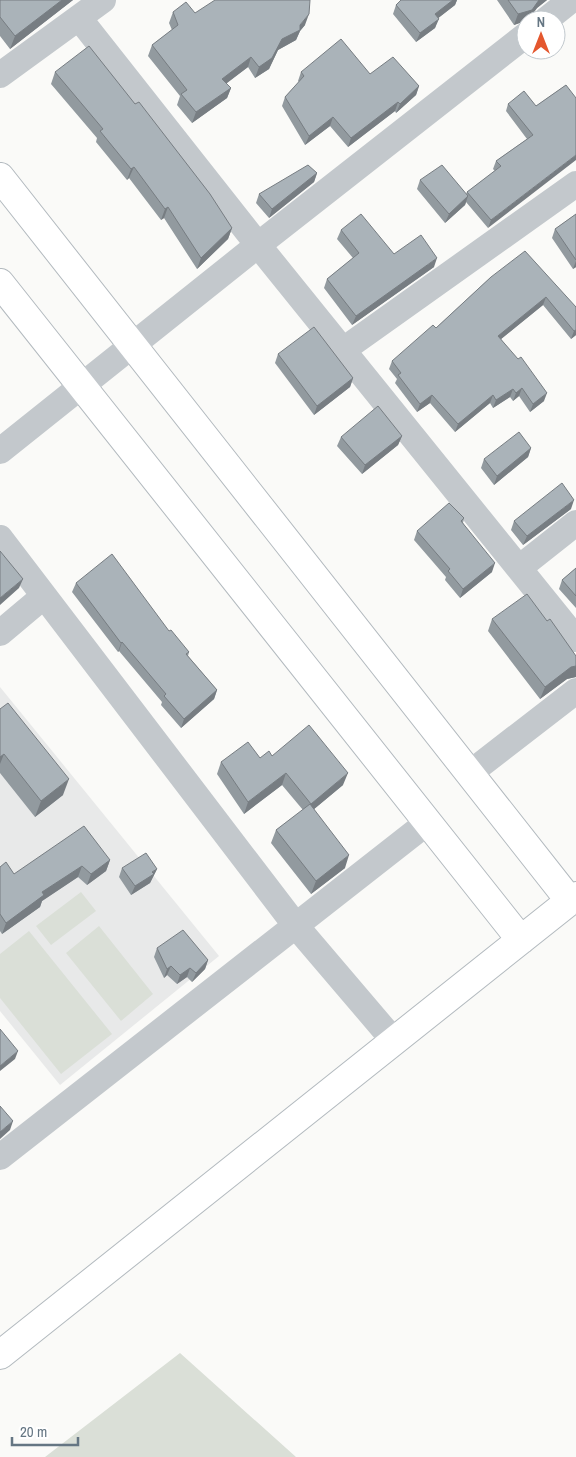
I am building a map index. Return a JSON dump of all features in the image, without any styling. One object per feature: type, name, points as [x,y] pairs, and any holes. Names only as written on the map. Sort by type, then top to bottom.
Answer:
[{"type":"street","points":[[0,75],[103,0]]},
{"type":"street","points":[[558,10],[571,0]]},
{"type":"street","points":[[80,18],[258,245],[576,639]]},
{"type":"street","points":[[0,451],[258,245],[516,43]]},
{"type":"street","points":[[0,177],[470,773],[573,899],[0,1355]]},
{"type":"street","points":[[343,350],[576,184]]},
{"type":"street","points":[[0,283],[521,940]]},
{"type":"street","points":[[519,568],[576,523]]},
{"type":"street","points":[[0,538],[296,926],[394,1041]]},
{"type":"street","points":[[0,633],[44,596]]},
{"type":"street","points":[[470,773],[576,691]]},
{"type":"street","points":[[0,1157],[428,822]]},
{"type":"shaded area","points":[[0,687],[219,956],[60,1085],[0,1011]]},
{"type":"shaded area","points":[[81,892],[96,911],[51,945],[36,926]]},
{"type":"shaded area","points":[[99,926],[153,994],[121,1021],[66,953]]},
{"type":"shaded area","points":[[29,931],[112,1034],[61,1074],[0,998],[0,954]]},
{"type":"shaded area","points":[[180,1353],[296,1457],[45,1457]]},
{"type":"building","points":[[0,0],[62,0],[15,36],[0,17]]},
{"type":"building","points":[[215,0],[310,0],[309,14],[300,25],[300,30],[282,39],[272,58],[259,67],[251,57],[222,79],[231,88],[196,112],[181,94],[187,90],[152,45],[178,25],[173,12],[186,2],[195,13]]},
{"type":"building","points":[[401,0],[453,0],[435,14],[439,19],[420,33],[396,5]]},
{"type":"building","points":[[508,0],[539,0],[532,10],[516,11]]},
{"type":"building","points":[[341,39],[370,74],[393,57],[419,86],[400,104],[398,102],[351,138],[333,117],[309,136],[285,97],[304,76],[301,72]]},
{"type":"building","points":[[89,46],[135,104],[139,102],[210,194],[232,228],[201,258],[168,207],[165,209],[134,167],[131,169],[100,131],[103,129],[55,72]]},
{"type":"building","points":[[566,85],[576,98],[576,155],[491,220],[467,192],[501,166],[496,161],[533,135],[508,104],[524,91],[536,106]]},
{"type":"building","points":[[308,165],[317,173],[272,209],[259,194]]},
{"type":"building","points":[[442,165],[468,196],[449,214],[420,180]]},
{"type":"building","points":[[361,214],[394,254],[421,235],[437,258],[356,316],[327,279],[359,253],[341,230]]},
{"type":"building","points":[[576,214],[576,260],[555,229]]},
{"type":"building","points":[[525,251],[576,307],[576,330],[574,331],[546,297],[498,336],[518,359],[521,357],[547,393],[533,404],[522,388],[516,393],[513,389],[496,400],[493,395],[458,424],[432,395],[420,404],[398,375],[401,373],[392,361],[433,325],[436,328],[491,277]]},
{"type":"building","points":[[314,327],[353,378],[317,406],[278,354]]},
{"type":"building","points":[[378,406],[402,436],[365,465],[341,437]]},
{"type":"building","points":[[519,432],[531,448],[497,476],[484,459]]},
{"type":"building","points":[[562,483],[574,500],[527,536],[514,521]]},
{"type":"building","points":[[449,503],[464,518],[461,521],[495,563],[463,589],[448,571],[450,569],[417,531]]},
{"type":"building","points":[[0,551],[23,579],[0,598]]},
{"type":"building","points":[[112,554],[169,631],[171,630],[189,652],[186,654],[217,690],[184,719],[164,696],[166,694],[121,643],[76,583]]},
{"type":"building","points":[[576,568],[576,596],[562,580]]},
{"type":"building","points":[[527,594],[547,621],[550,619],[576,656],[576,666],[571,667],[545,687],[492,619]]},
{"type":"building","points":[[8,703],[69,779],[41,801],[4,754],[0,757],[0,709]]},
{"type":"building","points":[[309,725],[348,773],[311,804],[286,773],[248,802],[221,762],[248,742],[260,758],[269,751],[272,756]]},
{"type":"building","points":[[310,804],[349,855],[316,881],[276,830]]},
{"type":"building","points":[[84,826],[110,860],[91,874],[82,866],[42,892],[44,895],[6,923],[0,914],[0,867],[6,862],[14,874]]},
{"type":"building","points":[[146,853],[157,869],[152,872],[154,874],[135,886],[122,868]]},
{"type":"building","points":[[183,930],[208,960],[196,973],[190,968],[180,975],[171,966],[167,969],[157,948]]},
{"type":"building","points":[[0,1029],[18,1051],[0,1066]]},
{"type":"building","points":[[0,1106],[13,1121],[0,1132]]}]
